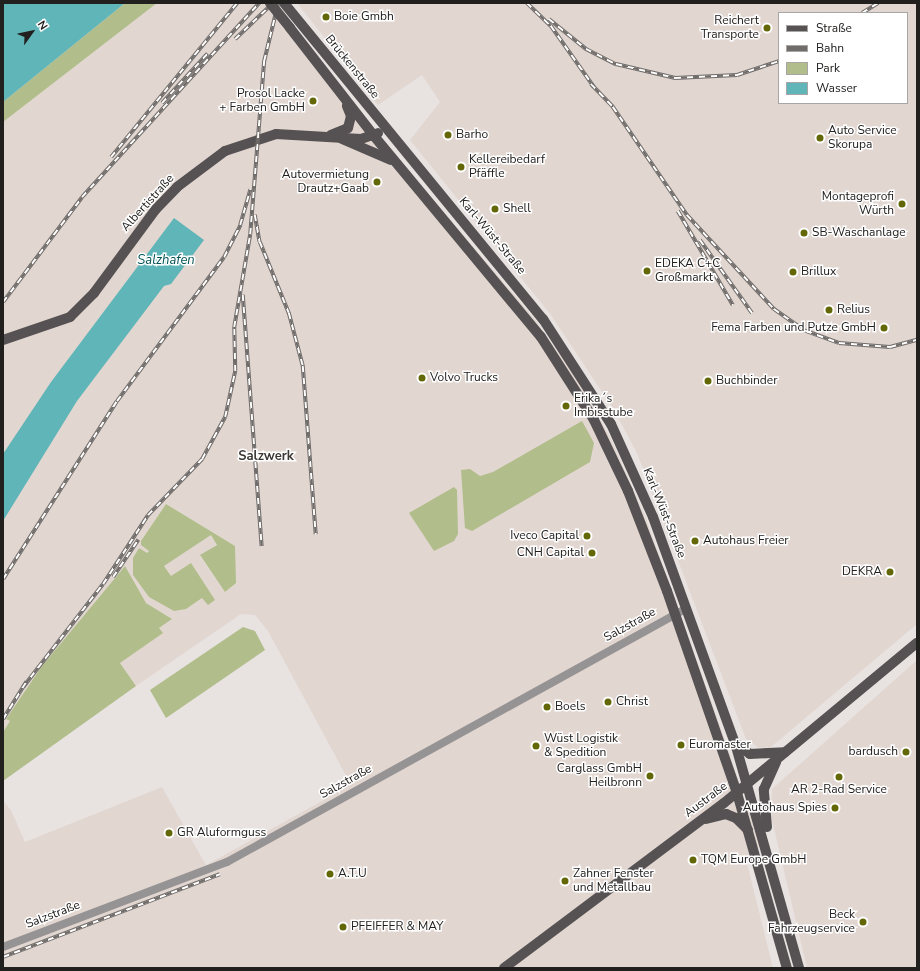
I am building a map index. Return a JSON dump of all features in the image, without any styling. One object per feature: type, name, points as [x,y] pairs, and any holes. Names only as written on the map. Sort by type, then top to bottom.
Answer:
[{"type":"main road","name":"Brückenstraße","points":[[270,3],[374,136]]},
{"type":"main road","name":"Brückenstraße","points":[[284,3],[386,130]]},
{"type":"main road","points":[[324,136],[340,134],[350,124],[351,116],[344,97]]},
{"type":"main road","name":"Albertistraße","points":[[3,340],[38,330],[70,317],[85,303],[156,209],[210,159],[240,144],[276,134],[340,138],[374,136],[386,130]]},
{"type":"main road","name":"Karl-Wüst-Straße","points":[[386,130],[543,319],[589,386],[634,471],[687,608],[749,783],[799,968]]},
{"type":"main road","name":"Karl-Wüst-Straße","points":[[374,136],[514,303],[581,396],[628,491],[675,614],[737,793],[787,968]]},
{"type":"main road","points":[[340,138],[386,156],[399,166]]},
{"type":"main road","name":"Austraße","points":[[504,968],[737,793],[917,643]]},
{"type":"main road","points":[[735,743],[750,754],[787,752]]},
{"type":"main road","points":[[775,876],[763,803],[766,784],[778,759]]},
{"type":"main road","points":[[703,819],[726,814],[736,818],[749,831]]},
{"type":"street","name":"Salzstraße","points":[[3,947],[227,862],[687,608]]},
{"type":"shaded area","points":[[157,3],[265,3],[534,318],[579,383],[611,439],[645,516],[726,743],[760,846],[746,859],[773,968],[3,968],[3,801],[11,810],[25,842],[162,787],[206,865],[351,785],[268,631],[255,615],[241,614],[136,686],[120,663],[162,633],[159,628],[172,619],[146,603],[125,566],[42,666],[6,719],[10,721],[3,732],[3,122]],"holes":[[[166,504],[235,546],[231,587],[225,592],[200,556],[217,544],[211,535],[164,566],[171,576],[215,600],[203,597],[186,609],[133,575],[133,558],[139,548],[147,554],[149,550],[141,545],[142,541]]]},
{"type":"shaded area","points":[[297,3],[917,3],[917,624],[771,747],[759,748],[746,739],[637,453],[614,410],[551,315],[410,140],[440,102],[422,75],[378,105]]},
{"type":"shaded area","points":[[917,660],[917,968],[807,968],[771,816],[772,789]]},
{"type":"green space","points":[[125,3],[157,3],[3,122],[3,102]]},
{"type":"green space","points":[[582,421],[594,443],[590,462],[472,531],[465,528],[461,470],[470,469],[480,476],[493,472]]},
{"type":"green space","points":[[454,487],[457,490],[458,534],[454,541],[434,551],[409,513]]},
{"type":"green space","points":[[166,504],[235,546],[236,583],[225,592],[200,555],[217,545],[211,535],[164,566],[171,576],[191,563],[215,600],[208,605],[202,598],[186,609],[174,611],[149,597],[133,575],[133,558],[139,548],[147,553],[149,551],[141,545],[141,541]]},
{"type":"green space","points":[[125,566],[146,603],[172,619],[159,628],[163,633],[120,663],[136,686],[3,781],[3,732],[10,721],[6,719],[42,666]]},
{"type":"green space","points":[[243,627],[255,631],[265,650],[166,718],[150,690]]},
{"type":"water","points":[[3,3],[125,3],[3,102]]},
{"type":"water","name":"Salzhafen","points":[[174,218],[204,240],[171,284],[164,286],[77,401],[3,521],[3,454],[51,382]]},
{"type":"railway","points":[[111,157],[237,3]]},
{"type":"railway","points":[[3,302],[82,197],[259,3]]},
{"type":"railway","points":[[235,39],[273,3]]},
{"type":"railway","points":[[23,687],[103,584],[148,515],[202,459],[225,417],[235,371],[234,327],[250,234],[264,61],[278,3]]},
{"type":"railway","points":[[527,3],[551,26],[594,87]]},
{"type":"railway","points":[[864,12],[878,3]]},
{"type":"railway","points":[[549,19],[586,49],[616,64],[675,78],[737,75],[778,61]]},
{"type":"railway","points":[[162,103],[207,54]]},
{"type":"railway","points":[[591,84],[613,107],[687,215],[774,309],[806,331],[839,343],[890,347],[917,340]]},
{"type":"railway","points":[[3,579],[117,401],[224,257],[240,225],[250,189]]},
{"type":"railway","points":[[678,211],[733,305]]},
{"type":"railway","points":[[255,215],[260,242],[289,313],[303,366],[316,534]]},
{"type":"railway","points":[[700,240],[752,313]]},
{"type":"railway","points":[[243,295],[262,546]]},
{"type":"railway","points":[[113,577],[138,540]]},
{"type":"railway","points":[[3,719],[26,682]]},
{"type":"railway","points":[[3,957],[220,874]]},
{"type":"place","name":"Boie Gmbh","points":[[326,17]]},
{"type":"place","name":"Reichert Transporte","points":[[767,28]]},
{"type":"place","name":"Prosol Lacke + Farben GmbH","points":[[313,101]]},
{"type":"place","name":"Barho","points":[[448,135]]},
{"type":"place","name":"Auto Service Skorupa","points":[[820,138]]},
{"type":"place","name":"Kellereibedarf Pfäffle","points":[[461,167]]},
{"type":"place","name":"Autovermietung Drautz+Gaab","points":[[377,182]]},
{"type":"place","name":"Montageprofi Würth","points":[[902,204]]},
{"type":"place","name":"Shell","points":[[495,209]]},
{"type":"place","name":"SB-Waschanlage","points":[[804,233]]},
{"type":"place","name":"EDEKA C+C Großmarkt","points":[[647,271]]},
{"type":"place","name":"Brillux","points":[[793,272]]},
{"type":"place","name":"Relius","points":[[829,310]]},
{"type":"place","name":"Fema Farben und Putze GmbH","points":[[884,328]]},
{"type":"place","name":"Volvo Trucks","points":[[422,378]]},
{"type":"place","name":"Buchbinder","points":[[708,381]]},
{"type":"place","name":"Erika´s Imbisstube","points":[[566,406]]},
{"type":"place","name":"Iveco Capital","points":[[587,536]]},
{"type":"place","name":"Autohaus Freier","points":[[695,541]]},
{"type":"place","name":"CNH Capital","points":[[592,553]]},
{"type":"place","name":"DEKRA","points":[[890,572]]},
{"type":"place","name":"Christ","points":[[608,702]]},
{"type":"place","name":"Boels","points":[[547,707]]},
{"type":"place","name":"Euromaster","points":[[681,745]]},
{"type":"place","name":"Wüst Logistik & Spedition","points":[[536,746]]},
{"type":"place","name":"bardusch","points":[[906,752]]},
{"type":"place","name":"Carglass GmbH Heilbronn","points":[[650,776]]},
{"type":"place","name":"AR 2-Rad Service","points":[[839,777]]},
{"type":"place","name":"Autohaus Spies","points":[[835,808]]},
{"type":"place","name":"GR Aluformguss","points":[[169,833]]},
{"type":"place","name":"TQM Europe GmbH","points":[[693,860]]},
{"type":"place","name":"A.T.U","points":[[330,874]]},
{"type":"place","name":"Zahner Fenster und Metallbau","points":[[565,881]]},
{"type":"place","name":"Beck Fahrzeugservice","points":[[863,922]]},
{"type":"place","name":"PFEIFFER & MAY","points":[[343,927]]},
{"type":"district","name":"Salzwerk","points":[[266,456]]}]
